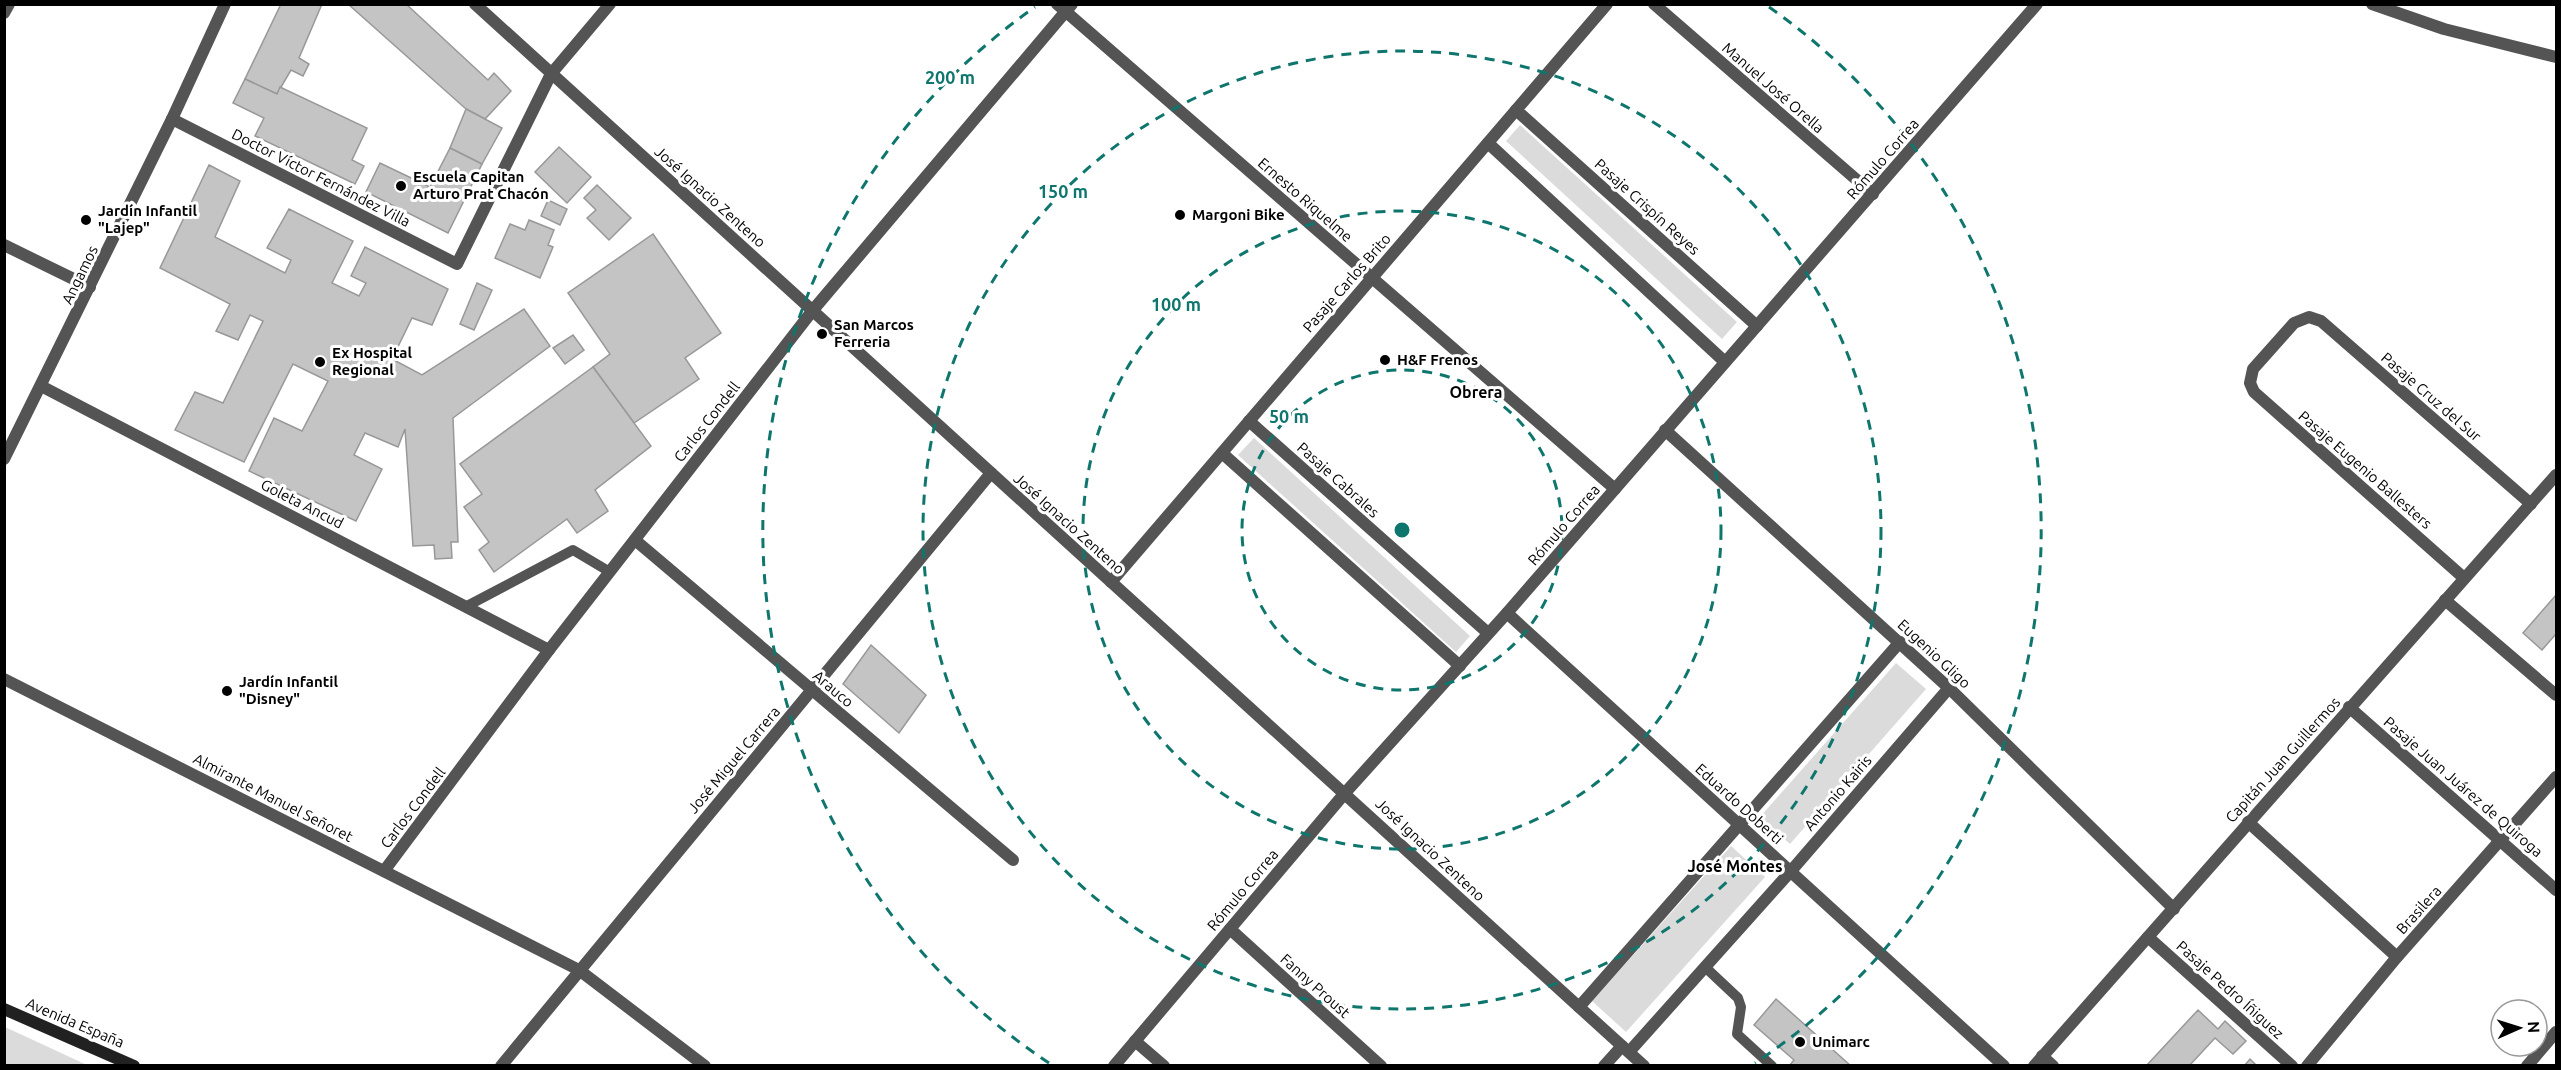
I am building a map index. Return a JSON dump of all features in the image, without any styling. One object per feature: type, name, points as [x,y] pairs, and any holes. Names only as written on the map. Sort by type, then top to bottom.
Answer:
[{"type":"main road","name":"Avenida España","points":[[4,1009],[135,1065]]},
{"type":"street","points":[[4,13],[9,4]]},
{"type":"street","name":"Angamos","points":[[4,459],[172,120],[225,4]]},
{"type":"street","name":"José Ignacio Zenteno","points":[[475,4],[1644,1065]]},
{"type":"street","points":[[551,74],[610,4]]},
{"type":"street","name":"Pasaje Carlos Brito","points":[[1111,582],[1607,4]]},
{"type":"street","name":"Manuel José Orella","points":[[1654,4],[1873,194]]},
{"type":"street","name":"Rómulo Correa","points":[[1114,1065],[1346,793],[1507,613],[2037,4]]},
{"type":"street","points":[[2372,4],[2444,29],[2556,57]]},
{"type":"street","name":"Ernesto Riquelme","points":[[1065,7],[1615,489]]},
{"type":"street","name":"Carlos Condell","points":[[384,871],[549,650],[813,309],[1065,7]]},
{"type":"street","name":"Doctor Víctor Fernández Villa","points":[[172,120],[457,264],[551,74]]},
{"type":"street","name":"Pasaje Crispín Reyes","points":[[1516,110],[1757,326]]},
{"type":"street","points":[[1488,143],[1725,362]]},
{"type":"street","points":[[4,245],[90,287]]},
{"type":"street","name":"Pasaje Cruz del Sur","points":[[2250,382],[2253,369],[2294,323],[2309,317],[2321,321],[2531,504]]},
{"type":"street","name":"Pasaje Eugenio Ballesters","points":[[2250,382],[2258,396],[2464,578]]},
{"type":"street","name":"Goleta Ancud","points":[[41,386],[549,650]]},
{"type":"street","name":"Pasaje Cabrales","points":[[1249,421],[1488,633]]},
{"type":"street","name":"Eugenio Gligo","points":[[1665,430],[1949,688],[2174,909]]},
{"type":"street","points":[[1222,453],[1460,666]]},
{"type":"street","name":"José Miguel Carrera","points":[[501,1065],[991,473]]},
{"type":"street","name":"Capitán Juan Guillermos","points":[[2038,1061],[2556,475]]},
{"type":"street","name":"Arauco","points":[[635,540],[1013,860]]},
{"type":"street","points":[[2445,600],[2556,695]]},
{"type":"street","name":"Eduardo Doberti","points":[[1507,613],[2004,1065]]},
{"type":"street","points":[[1579,1007],[1900,642]]},
{"type":"street","name":"Almirante Manuel Señoret","points":[[4,679],[579,970],[705,1065]]},
{"type":"street","name":"Antonio Kairis","points":[[1604,1065],[1625,1049],[1705,967],[1949,688]]},
{"type":"street","name":"Pasaje Juan Juárez de Quiroga","points":[[2349,708],[2556,890]]},
{"type":"street","name":"Brasilera","points":[[2307,1065],[2397,957],[2556,777]]},
{"type":"street","points":[[2247,822],[2397,957]]},
{"type":"street","name":"Fanny Proust","points":[[1230,929],[1381,1065]]},
{"type":"street","name":"Pasaje Pedro Íñiguez","points":[[2148,937],[2292,1065]]},
{"type":"street","points":[[2527,1065],[2556,1032]]},
{"type":"street","points":[[1135,1041],[1164,1065]]},
{"type":"street","points":[[2038,1061],[2053,1065]]},
{"type":"lane","points":[[467,606],[573,550],[610,572]]},
{"type":"lane","points":[[1705,967],[1738,998],[1741,1007],[1737,1035],[1772,1065]]},
{"type":"shaded area","points":[[1520,125],[1737,322],[1722,339],[1506,141]]},
{"type":"shaded area","points":[[1254,438],[1470,636],[1456,652],[1238,455]]},
{"type":"shaded area","points":[[1896,663],[1926,689],[1790,844],[1760,817]]},
{"type":"shaded area","points":[[1731,846],[1765,877],[1626,1032],[1592,1001]]},
{"type":"shaded area","points":[[5,1027],[87,1065],[5,1065]]},
{"type":"building","points":[[281,4],[322,4],[299,58],[309,64],[303,76],[291,70],[277,94],[245,79]]},
{"type":"building","points":[[348,4],[406,4],[488,80],[494,73],[511,91],[485,119],[466,109]]},
{"type":"building","points":[[245,79],[277,94],[280,87],[367,128],[352,160],[364,166],[355,184],[255,136],[264,118],[233,103]]},
{"type":"building","points":[[466,109],[502,128],[482,164],[450,148]]},
{"type":"building","points":[[559,147],[591,177],[567,203],[535,172]]},
{"type":"building","points":[[450,148],[482,164],[448,233],[366,192],[380,163],[430,187]]},
{"type":"building","name":"Ex Hospital Regional","points":[[209,165],[240,181],[215,237],[285,273],[291,260],[267,248],[289,209],[353,241],[332,283],[359,296],[366,283],[351,276],[365,247],[448,289],[432,325],[412,318],[392,359],[422,375],[524,309],[550,346],[453,418],[458,542],[451,542],[452,558],[435,559],[434,545],[413,546],[405,429],[398,447],[365,433],[354,455],[382,469],[356,521],[249,471],[274,418],[302,431],[328,381],[293,364],[244,462],[175,430],[195,392],[223,403],[263,321],[250,315],[238,340],[216,331],[230,304],[160,268]]},
{"type":"building","points":[[597,185],[631,218],[609,240],[587,218],[596,210],[584,198]]},
{"type":"building","points":[[548,200],[567,209],[560,225],[541,216]]},
{"type":"building","points":[[529,220],[554,230],[548,245],[553,247],[540,278],[495,258],[510,224],[525,230]]},
{"type":"building","points":[[653,234],[721,333],[685,358],[699,379],[634,423],[593,367],[610,354],[568,293]]},
{"type":"building","points":[[477,283],[492,290],[474,330],[460,324]]},
{"type":"building","points":[[573,335],[584,350],[565,364],[553,348]]},
{"type":"building","points":[[593,367],[651,446],[595,490],[608,511],[577,533],[567,519],[494,572],[479,550],[489,542],[464,507],[482,494],[460,464]]},
{"type":"building","points":[[2556,595],[2556,634],[2542,650],[2523,633]]},
{"type":"building","points":[[871,645],[926,695],[899,733],[843,684]]},
{"type":"building","name":"Unimarc","points":[[1776,999],[1851,1066],[1789,1066],[1794,1060],[1754,1025]]},
{"type":"building","points":[[2198,1010],[2218,1029],[2225,1021],[2246,1041],[2233,1054],[2215,1038],[2189,1066],[2146,1066]]},
{"type":"building","points":[[2250,1059],[2257,1066],[2244,1066]]},
{"type":"place","name":"Escuela Capitan Arturo Prat Chacón","points":[[401,186]]},
{"type":"place","name":"Margoni Bike","points":[[1180,215]]},
{"type":"place","name":"Jardín Infantil \"Lajep\"","points":[[86,220]]},
{"type":"place","name":"San Marcos Ferreria","points":[[822,334]]},
{"type":"place","name":"H&F Frenos","points":[[1385,360]]},
{"type":"place","name":"Ex Hospital Regional","points":[[320,362]]},
{"type":"place","name":"Jardín Infantil \"Disney\"","points":[[227,691]]},
{"type":"place","name":"Unimarc","points":[[1800,1042]]},
{"type":"district","name":"Obrera","points":[[1476,392]]},
{"type":"district","name":"José Montes","points":[[1735,866]]}]
